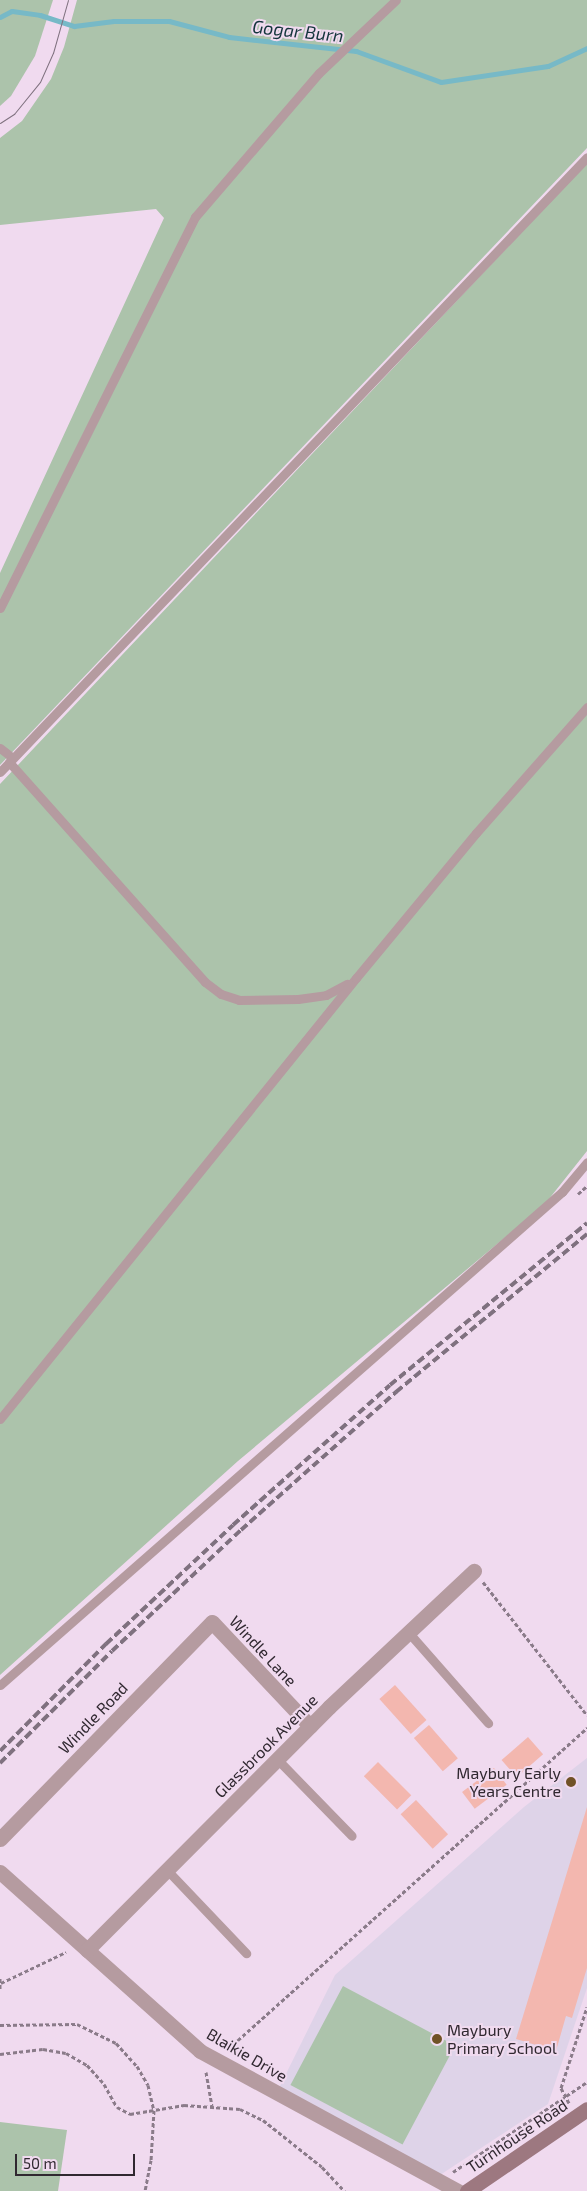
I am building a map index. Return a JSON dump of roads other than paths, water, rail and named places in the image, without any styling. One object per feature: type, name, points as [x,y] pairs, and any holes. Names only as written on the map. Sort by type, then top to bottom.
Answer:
[{"type":"street","name":"Glassbrook Avenue","points":[[87,1950],[310,1726],[474,1572]]},
{"type":"street","name":"Windle Lane","points":[[212,1622],[310,1726]]},
{"type":"street","name":"Windle Road","points":[[0,1839],[212,1622]]},
{"type":"street","name":"Blaikie Drive","points":[[0,1872],[200,2051],[211,2064],[458,2191]]},
{"type":"street","name":"Turnhouse Road","points":[[467,2191],[587,2110]]},
{"type":"lane","points":[[0,608],[195,218],[319,73],[396,0]]},
{"type":"lane","points":[[0,772],[9,758],[587,157]]},
{"type":"lane","points":[[0,1419],[356,978],[476,833],[587,707]]},
{"type":"lane","points":[[0,748],[205,982],[221,994],[239,1000],[313,998],[338,990],[356,978]]},
{"type":"lane","points":[[0,1684],[562,1192],[587,1162]]},
{"type":"lane","points":[[409,1632],[488,1723]]},
{"type":"lane","points":[[277,1759],[352,1836]]},
{"type":"lane","points":[[167,1870],[246,1953]]},
{"type":"waterway","name":"Gogar Burn","points":[[0,17],[12,11],[40,15],[74,26],[114,21],[169,21],[229,37],[356,51],[441,82],[548,66],[587,48]]},
{"type":"tram line","points":[[0,123],[14,114],[40,82],[53,53],[68,0]]},
{"type":"railway","points":[[0,1751],[106,1644],[233,1525],[390,1385],[587,1223]]},
{"type":"railway","points":[[0,1763],[112,1651],[241,1530],[396,1392],[587,1234]]},
{"type":"place","name":"Maybury Early Years Centre","points":[[571,1782]]},
{"type":"place","name":"Maybury Primary School","points":[[437,2039]]}]
